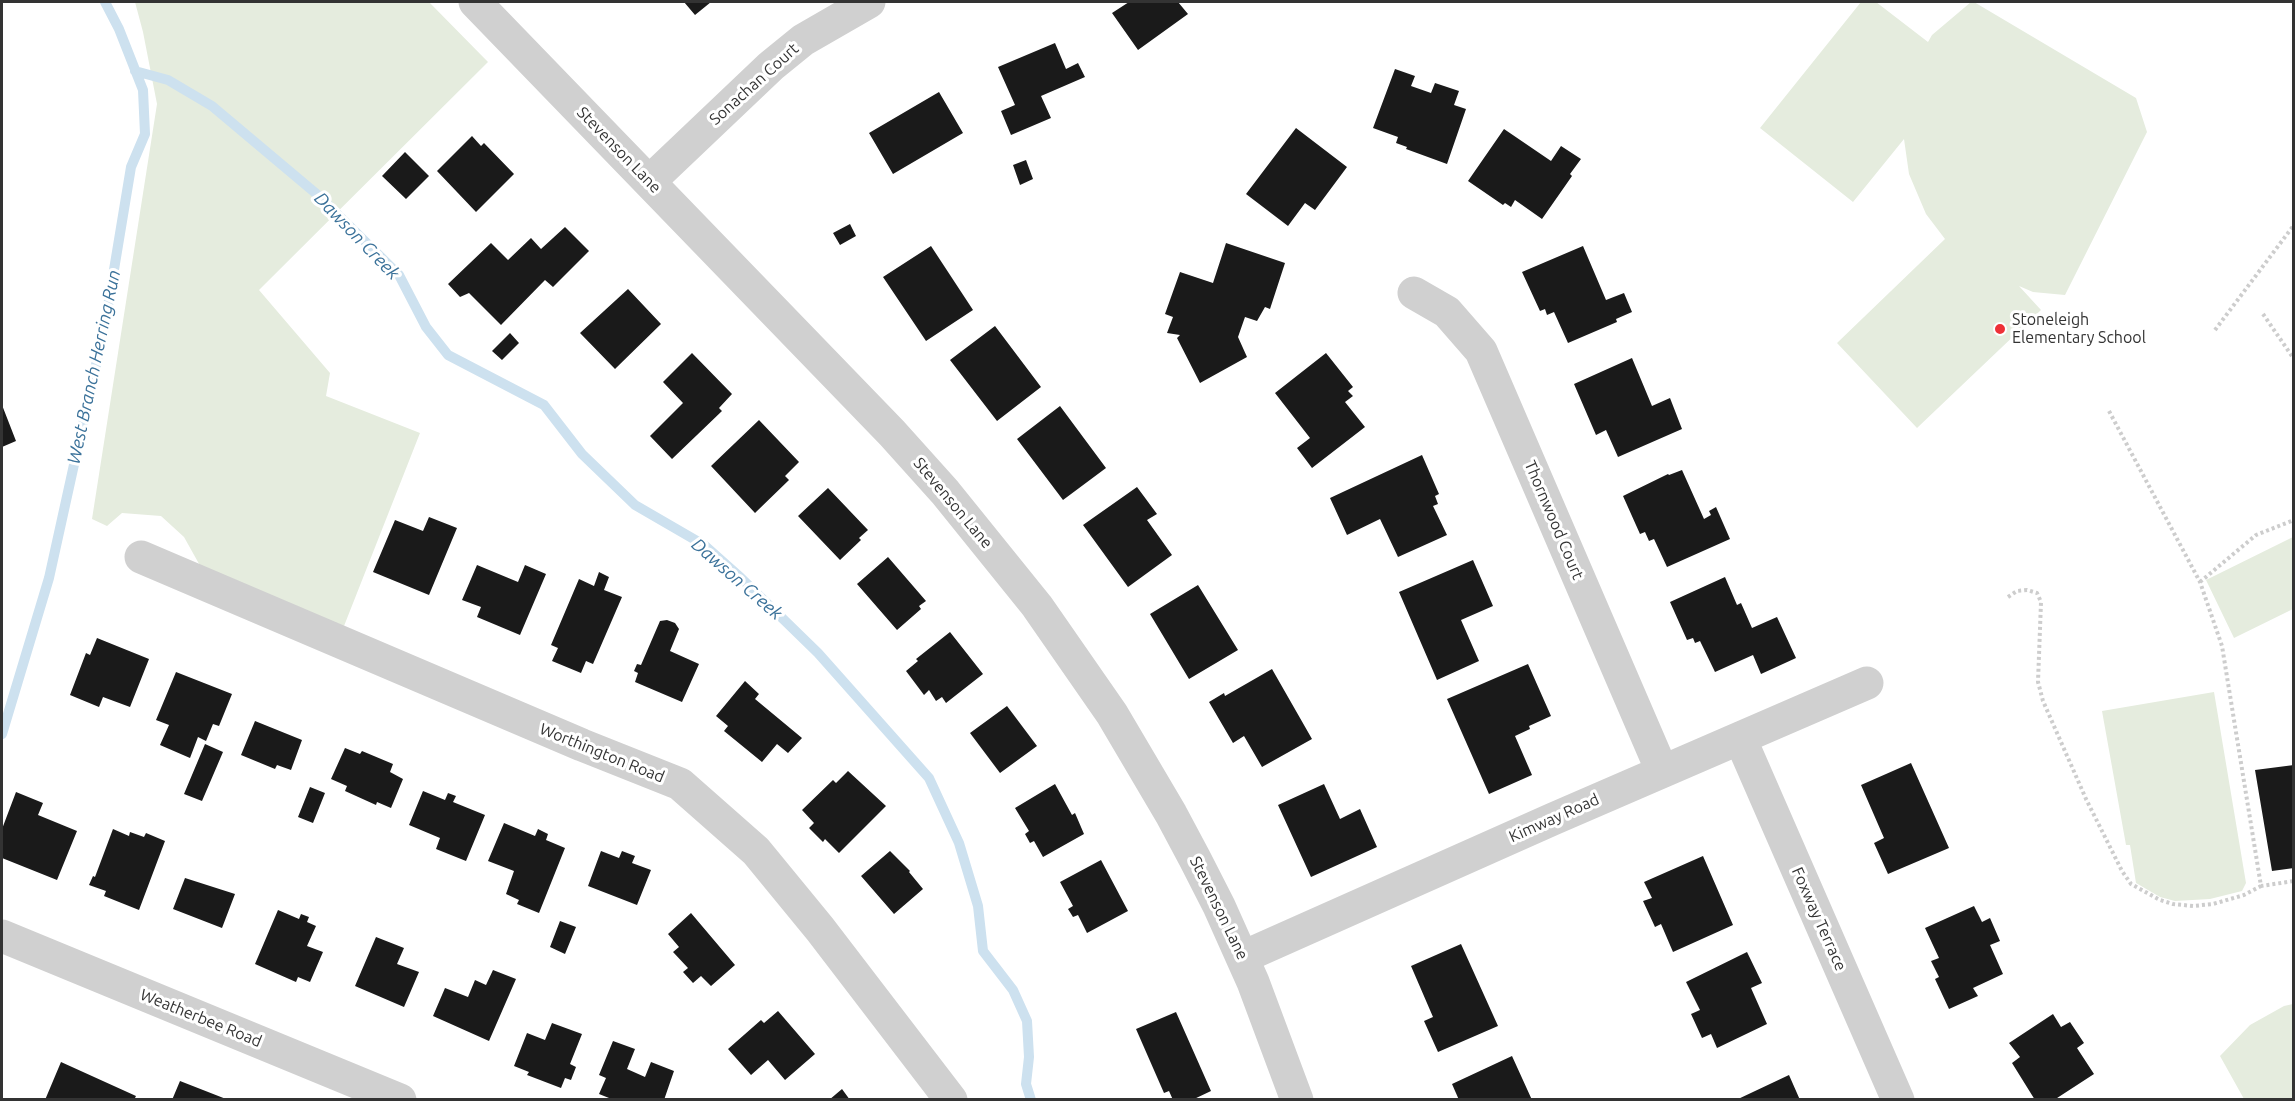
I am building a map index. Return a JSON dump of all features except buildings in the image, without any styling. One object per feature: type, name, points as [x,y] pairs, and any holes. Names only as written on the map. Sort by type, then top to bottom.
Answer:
[{"type":"street","name":"Stevenson Lane","points":[[475,2],[892,433],[945,492],[1030,598],[1106,705],[1142,762],[1195,859],[1243,957],[1297,1100]]},
{"type":"street","name":"Sonachan Court","points":[[650,181],[771,66],[812,34],[869,2]]},
{"type":"street","name":"Thornwood Court","points":[[1414,293],[1447,312],[1481,351],[1662,771]]},
{"type":"street","name":"Worthington Road","points":[[141,557],[582,746],[680,784],[756,851],[820,929],[951,1100]]},
{"type":"street","name":"Kimway Road","points":[[1243,957],[1662,771],[1868,683]]},
{"type":"street","name":"Foxway Terrace","points":[[1740,738],[1898,1100]]},
{"type":"street","name":"Weatherbee Road","points":[[2,936],[400,1100]]},
{"type":"path","points":[[2215,330],[2294,225]]},
{"type":"path","points":[[2262,314],[2294,359]]},
{"type":"path","points":[[2109,411],[2200,582],[2222,646],[2261,886]]},
{"type":"path","points":[[2200,582],[2256,534],[2294,520]]},
{"type":"path","points":[[2008,597],[2017,591],[2027,590],[2037,593],[2041,602],[2038,682],[2043,701],[2086,799],[2122,871],[2131,884],[2160,900],[2193,906],[2244,896],[2261,886],[2294,881]]},
{"type":"shaded area","points":[[135,2],[429,2],[488,62],[259,290],[330,373],[326,396],[420,433],[344,626],[203,571],[184,537],[161,516],[122,513],[107,526],[92,519],[157,104]]},
{"type":"shaded area","points":[[1861,2],[1876,2],[1928,42],[1932,35],[1971,2],[1974,2],[2136,98],[2147,132],[2065,295],[2033,292],[2019,286],[2041,310],[1917,428],[1837,343],[1945,239],[1926,214],[1909,174],[1904,139],[1853,202],[1760,128]]},
{"type":"shaded area","points":[[2293,537],[2293,609],[2234,638],[2206,580]]},
{"type":"shaded area","points":[[2214,692],[2246,883],[2242,891],[2210,899],[2175,901],[2160,897],[2136,883],[2130,845],[2126,845],[2102,711]]},
{"type":"shaded area","points":[[2293,1004],[2293,1099],[2244,1099],[2220,1056],[2250,1025],[2284,1006]]},
{"type":"waterway","name":"West Branch Herring Run","points":[[2,734],[49,578],[105,324],[131,167],[145,134],[143,90],[119,29],[105,2]]},
{"type":"waterway","name":"Dawson Creek","points":[[135,71],[168,80],[212,106],[319,196],[399,275],[426,327],[448,355],[544,405],[582,454],[635,505],[704,545],[818,653],[929,778],[959,843],[978,906],[983,951],[1013,990],[1027,1021],[1029,1057],[1026,1084],[1031,1100]]},
{"type":"place","name":"Stoneleigh Elementary School","points":[[2000,329]]}]
